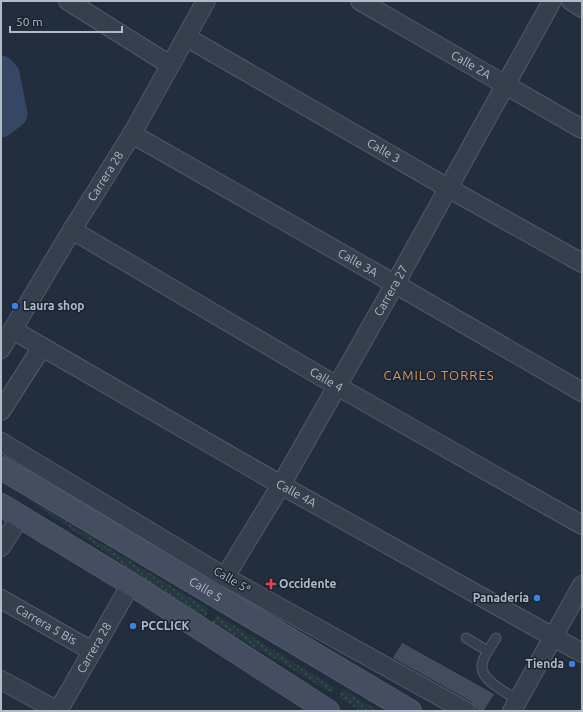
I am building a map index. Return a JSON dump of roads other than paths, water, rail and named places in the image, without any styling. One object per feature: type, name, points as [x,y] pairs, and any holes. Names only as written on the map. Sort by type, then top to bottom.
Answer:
[{"type":"main road","name":"Calle 5","points":[[1,468],[410,711]]},
{"type":"main road","points":[[1,505],[131,584],[328,711]]},
{"type":"street","points":[[68,1],[170,65]]},
{"type":"street","name":"Carrera 28","points":[[1,349],[72,230],[132,134],[206,1]]},
{"type":"street","name":"Calle 2A","points":[[360,1],[582,129]]},
{"type":"street","name":"Carrera 27","points":[[225,577],[281,485],[396,284],[552,1]]},
{"type":"street","points":[[571,1],[582,8]]},
{"type":"street","name":"Calle 3","points":[[186,37],[448,188],[582,263]]},
{"type":"street","name":"Calle 3A","points":[[132,134],[582,392]]},
{"type":"street","name":"Calle 4","points":[[72,230],[337,386],[582,525]]},
{"type":"street","name":"Calle 4A","points":[[13,330],[281,485],[582,653]]},
{"type":"street","points":[[1,411],[42,347]]},
{"type":"street","name":"Calle 5ª","points":[[1,442],[225,577],[466,711]]},
{"type":"street","points":[[1,547],[20,517]]},
{"type":"street","name":"Carrera 28","points":[[58,711],[131,584]]},
{"type":"street","points":[[515,706],[582,585]]},
{"type":"street","name":"Carrera 5 Bis","points":[[1,598],[92,651]]},
{"type":"street","points":[[1,680],[58,711]]},
{"type":"lane","points":[[466,638],[488,651]]},
{"type":"lane","points":[[496,638],[482,665],[482,672],[485,678],[515,706]]},
{"type":"waterway","points":[[1,69],[6,74],[14,114],[1,124]]},
{"type":"place","name":"Laura shop","points":[[15,306]]},
{"type":"place","name":"Occidente","points":[[271,584]]},
{"type":"place","name":"Panadería","points":[[537,598]]},
{"type":"place","name":"PCCLICK","points":[[133,626]]},
{"type":"place","name":"Tienda","points":[[572,664]]},
{"type":"district","name":"CAMILO TORRES","points":[[439,375]]}]
